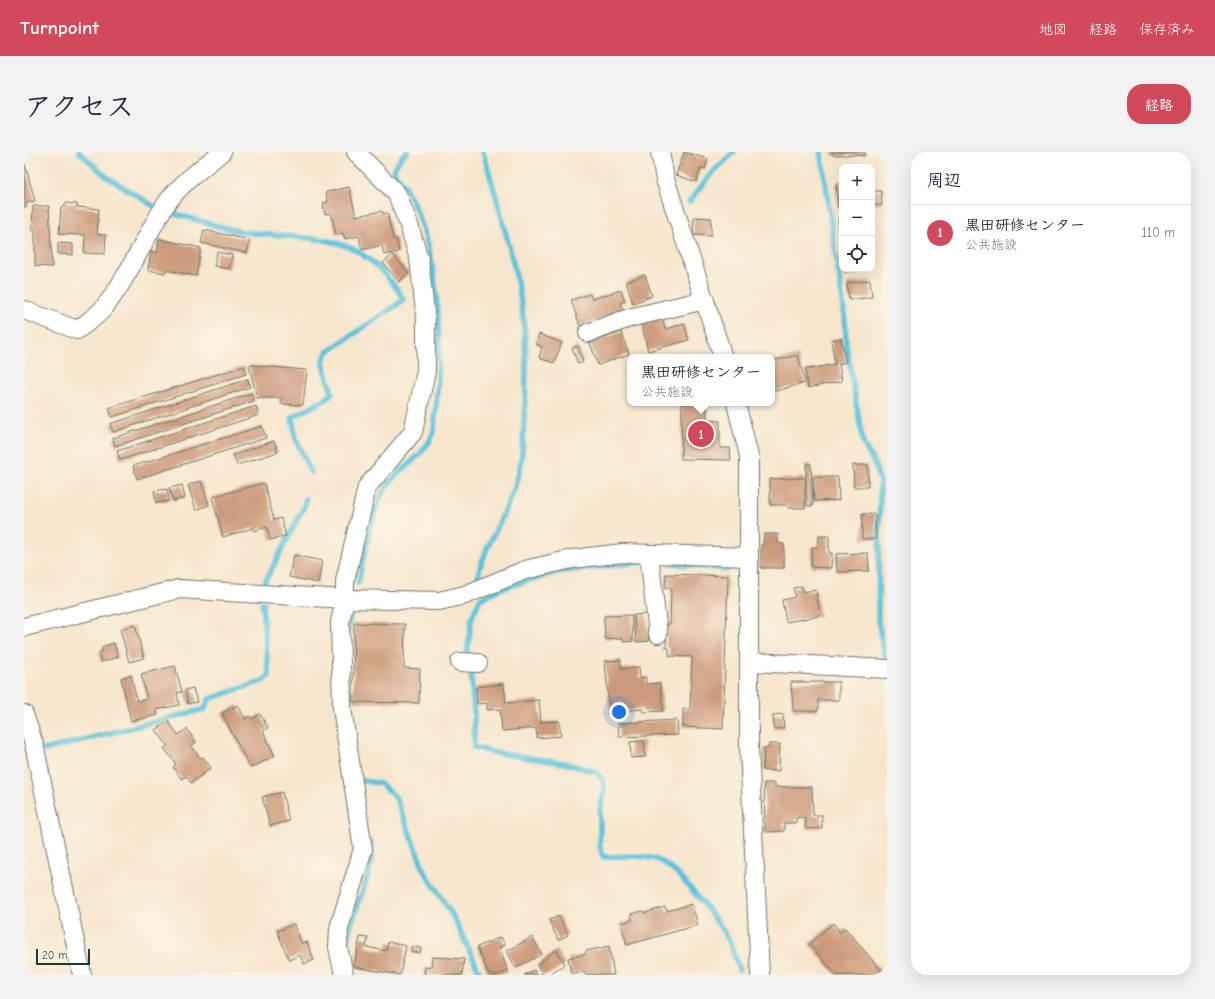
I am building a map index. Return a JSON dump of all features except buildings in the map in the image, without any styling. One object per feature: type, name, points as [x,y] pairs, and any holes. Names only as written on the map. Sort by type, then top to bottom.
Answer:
[{"type":"street","points":[[24,310],[76,330],[89,321],[102,309],[129,269],[166,204],[190,177],[222,152]]},
{"type":"street","points":[[344,975],[338,947],[339,928],[363,849],[342,708],[340,622],[345,600],[345,581],[368,487],[413,432],[426,371],[426,321],[420,259],[397,194],[356,152]]},
{"type":"street","points":[[660,152],[665,180],[722,354]]},
{"type":"street","points":[[588,333],[629,318],[705,300]]},
{"type":"street","points":[[737,406],[749,456],[749,748],[760,975]]},
{"type":"street","points":[[24,627],[178,589],[345,600],[440,601],[465,596],[525,570],[572,559],[623,553],[749,557]]},
{"type":"street","points":[[649,554],[658,634]]},
{"type":"street","points":[[460,662],[478,663]]},
{"type":"street","points":[[750,662],[887,669]]},
{"type":"street","points":[[24,714],[34,744],[82,975]]},
{"type":"waterway","points":[[79,152],[107,177],[157,208]]},
{"type":"waterway","points":[[358,583],[371,522],[380,499],[385,489],[397,474],[425,448],[434,431],[437,399],[439,330],[431,261],[423,228],[410,197],[393,170],[402,156],[407,152]]},
{"type":"waterway","points":[[477,581],[484,555],[513,493],[519,472],[522,458],[526,376],[521,302],[504,226],[483,152]]},
{"type":"waterway","points":[[689,202],[711,174],[734,152]]},
{"type":"waterway","points":[[821,152],[845,317],[846,344],[863,443],[874,463],[880,482],[878,621],[886,661]]},
{"type":"waterway","points":[[169,212],[217,226],[245,232],[335,242],[353,249],[370,260],[387,277],[404,300],[327,352],[323,361],[332,393],[325,400],[292,417],[296,439],[311,473]]},
{"type":"waterway","points":[[265,582],[304,507],[306,499]]},
{"type":"waterway","points":[[467,655],[472,617],[480,599],[500,589],[557,572],[641,562]]},
{"type":"waterway","points":[[670,563],[728,570]]},
{"type":"waterway","points":[[44,750],[205,709],[209,699],[263,681],[269,676],[262,604],[264,604]]},
{"type":"waterway","points":[[348,632],[350,615]]},
{"type":"waterway","points":[[471,673],[474,714],[474,747],[496,753],[563,763],[596,772],[602,779],[605,789],[600,810],[600,846],[603,857],[631,856],[652,858],[658,860],[676,873],[697,896],[724,932],[729,941],[739,970]]},
{"type":"waterway","points":[[361,780],[381,784],[396,798],[424,870],[453,916],[481,975]]},
{"type":"waterway","points":[[349,959],[348,945],[350,930],[369,873],[371,843]]},
{"type":"place","name":"黒田研修センター","points":[[701,434]]}]
